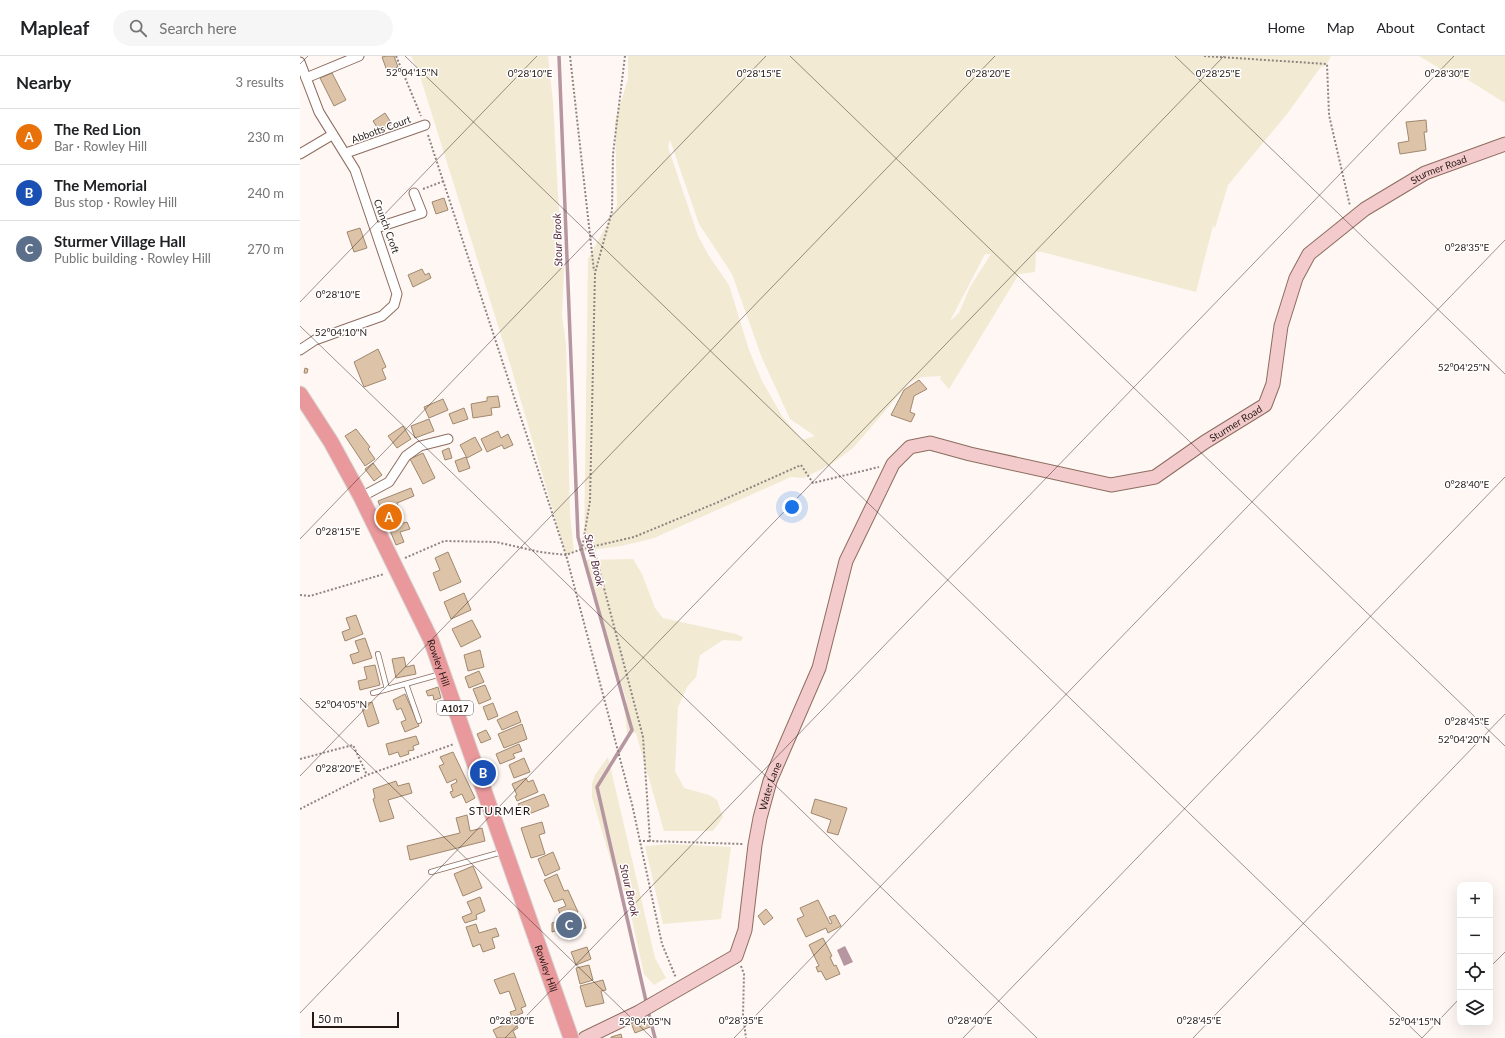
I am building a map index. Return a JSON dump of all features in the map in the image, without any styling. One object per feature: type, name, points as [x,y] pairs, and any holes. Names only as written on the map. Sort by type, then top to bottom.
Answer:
[{"type":"main road","name":"Sturmer Road","points":[[893,464],[910,447],[930,443],[970,454],[1111,485],[1155,477],[1205,442],[1265,405],[1273,384],[1281,326],[1296,278],[1309,254],[1365,209],[1425,173],[1505,144]]},
{"type":"main road","name":"Rowley Hill","points":[[300,394],[331,442],[361,497],[431,640],[571,1038]]},
{"type":"main road","name":"Water Lane","points":[[736,956],[745,930],[755,845],[760,818],[770,781],[819,668],[846,561],[893,464]]},
{"type":"main road","points":[[585,1038],[639,1012],[736,956]]},
{"type":"street","points":[[306,78],[359,56]]},
{"type":"street","name":"Crunch Croft","points":[[300,62],[319,112],[332,135],[346,153],[355,170],[376,228],[397,294],[394,305],[382,316],[315,340],[300,350]]},
{"type":"street","name":"Abbotts Court","points":[[346,153],[425,125]]},
{"type":"street","points":[[300,154],[332,135]]},
{"type":"street","points":[[376,228],[422,213],[414,193]]},
{"type":"street","points":[[361,497],[389,482],[406,456],[420,446],[448,438]]},
{"type":"lane","points":[[378,654],[387,689]]},
{"type":"lane","points":[[373,693],[443,674]]},
{"type":"lane","points":[[406,684],[419,721]]},
{"type":"lane","points":[[431,872],[505,851]]},
{"type":"path","points":[[396,56],[425,125],[566,555],[632,804],[662,944],[671,969],[681,989]]},
{"type":"path","points":[[570,56],[595,273],[590,501],[582,549]]},
{"type":"path","points":[[595,273],[612,211],[613,154],[625,56]]},
{"type":"path","points":[[1204,56],[1327,64],[1329,115],[1353,219]]},
{"type":"path","points":[[414,193],[444,181]]},
{"type":"path","points":[[300,595],[310,596],[395,567],[444,541],[496,542],[540,552],[566,555],[593,546],[634,537],[716,504],[801,465],[813,483],[893,464]]},
{"type":"path","points":[[593,546],[643,737],[650,841]]},
{"type":"path","points":[[300,809],[367,775],[466,740]]},
{"type":"path","points":[[300,759],[353,745],[367,775]]},
{"type":"path","points":[[639,841],[755,845]]},
{"type":"path","points":[[736,956],[744,974],[743,1015],[746,1038]]},
{"type":"shaded area","points":[[411,56],[548,56],[553,102],[561,251],[564,269],[562,315],[566,344],[570,514],[574,552],[566,555],[511,367],[419,73]]},
{"type":"shaded area","points":[[628,56],[1331,56],[1327,64],[1320,68],[1287,114],[1228,185],[1215,228],[1213,226],[1196,292],[1042,252],[1036,252],[1035,272],[1019,274],[949,389],[940,379],[941,376],[922,377],[910,382],[853,448],[833,463],[804,478],[791,477],[654,538],[621,546],[584,551],[588,259],[617,206],[615,121],[628,79]],"holes":[[[670,140],[699,224],[732,274],[762,358],[790,419],[815,436],[802,440],[782,416],[762,381],[749,350],[729,285],[709,256],[698,236],[668,147]],[[985,254],[991,254],[970,287],[959,313],[950,321]]]},
{"type":"shaded area","points":[[1419,56],[1505,56],[1505,103],[1465,78],[1457,79]]},
{"type":"shaded area","points":[[633,559],[642,574],[655,608],[663,618],[736,634],[743,637],[741,641],[723,640],[700,655],[696,677],[687,687],[678,707],[675,771],[684,788],[709,795],[717,800],[723,817],[713,831],[664,831],[636,733],[627,733],[624,704],[627,702],[584,560]]},
{"type":"shaded area","points":[[608,757],[655,958],[666,978],[654,985],[644,974],[627,897],[612,865],[592,797],[592,784],[595,775]]},
{"type":"shaded area","points":[[672,844],[731,847],[721,919],[663,924],[645,846]]},
{"type":"shaded area","points":[[845,946],[853,962],[844,966],[837,950]]},
{"type":"building","points":[[394,56],[398,67],[387,71],[382,57]]},
{"type":"building","points":[[332,73],[346,100],[334,106],[320,78]]},
{"type":"building","points":[[385,113],[392,124],[380,132],[373,121]]},
{"type":"building","points":[[1426,120],[1427,132],[1424,132],[1426,150],[1400,154],[1398,143],[1409,141],[1406,122]]},
{"type":"building","points":[[444,198],[448,210],[436,214],[432,202]]},
{"type":"building","points":[[360,228],[367,248],[354,252],[347,232]]},
{"type":"building","points":[[422,269],[425,275],[429,273],[431,278],[413,287],[408,275]]},
{"type":"building","points":[[378,349],[386,367],[382,369],[386,379],[364,387],[354,362]]},
{"type":"building","points":[[305,368],[308,369],[307,373],[304,373]]},
{"type":"building","points":[[919,380],[927,389],[914,396],[910,412],[915,414],[911,422],[891,415],[904,390]]},
{"type":"building","points":[[498,396],[500,407],[491,408],[492,415],[473,418],[471,404],[487,401],[487,397]]},
{"type":"building","points":[[443,399],[448,410],[429,418],[424,407]]},
{"type":"building","points":[[464,408],[468,419],[453,424],[449,414]]},
{"type":"building","points":[[429,419],[434,431],[415,438],[411,426]]},
{"type":"building","points":[[403,426],[411,439],[397,448],[388,436]]},
{"type":"building","points":[[356,429],[370,447],[368,449],[375,459],[365,466],[345,436]]},
{"type":"building","points":[[498,431],[501,438],[508,434],[513,445],[504,449],[502,445],[487,452],[481,439]]},
{"type":"building","points":[[475,437],[482,450],[467,458],[460,445]]},
{"type":"building","points":[[449,448],[452,458],[445,460],[442,451]]},
{"type":"building","points":[[423,453],[435,478],[423,484],[410,459]]},
{"type":"building","points":[[466,457],[470,468],[459,472],[455,461]]},
{"type":"building","points":[[373,463],[382,475],[374,481],[365,469]]},
{"type":"building","points":[[411,488],[414,496],[397,503],[399,509],[392,512],[397,525],[407,522],[410,529],[400,532],[404,542],[396,545],[378,501]]},
{"type":"building","points":[[448,552],[461,582],[440,591],[433,573],[440,570],[435,558]]},
{"type":"building","points":[[464,593],[471,610],[451,619],[444,602]]},
{"type":"building","points":[[356,615],[363,634],[345,641],[342,632],[350,629],[346,618]]},
{"type":"building","points":[[472,620],[481,637],[461,647],[452,629]]},
{"type":"building","points":[[365,638],[372,658],[353,664],[350,655],[359,652],[355,641]]},
{"type":"building","points":[[480,650],[484,667],[468,671],[464,655]]},
{"type":"building","points":[[404,657],[406,667],[414,665],[416,674],[396,678],[392,659]]},
{"type":"building","points":[[375,665],[380,685],[360,690],[358,681],[367,679],[364,667]]},
{"type":"building","points":[[479,671],[484,682],[469,688],[465,677]]},
{"type":"building","points":[[485,685],[491,699],[479,704],[473,689]]},
{"type":"building","points":[[438,687],[441,698],[434,700],[433,695],[428,696],[426,691]]},
{"type":"building","points":[[405,694],[419,726],[405,732],[401,722],[406,720],[401,708],[397,710],[393,700]]},
{"type":"building","points":[[372,702],[379,723],[368,727],[361,705]]},
{"type":"building","points":[[493,703],[498,716],[488,720],[483,707]]},
{"type":"building","points":[[517,711],[521,722],[502,730],[497,720]]},
{"type":"building","points":[[522,724],[527,739],[504,748],[498,734]]},
{"type":"building","points":[[486,730],[491,739],[481,743],[477,734]]},
{"type":"building","points":[[416,736],[419,744],[413,746],[414,750],[408,751],[409,754],[400,757],[398,752],[389,755],[386,744]]},
{"type":"building","points":[[519,744],[522,751],[513,754],[515,758],[500,764],[496,754]]},
{"type":"building","points":[[453,752],[475,798],[466,803],[462,794],[453,798],[450,792],[453,791],[451,785],[457,782],[456,779],[447,783],[439,766],[444,764],[440,757]]},
{"type":"building","points":[[524,758],[530,772],[514,778],[509,765]]},
{"type":"building","points":[[526,778],[528,782],[533,780],[538,792],[517,801],[515,796],[517,795],[512,784]]},
{"type":"building","points":[[396,781],[398,786],[409,783],[412,793],[388,800],[394,818],[380,822],[373,799],[375,798],[373,789]]},
{"type":"building","points":[[544,794],[549,806],[529,814],[528,811],[522,813],[518,804]]},
{"type":"building","points":[[815,799],[847,808],[838,835],[827,832],[831,820],[811,813]]},
{"type":"building","points":[[467,815],[470,831],[482,828],[485,841],[410,860],[407,846],[460,833],[456,818]]},
{"type":"building","points":[[542,822],[545,833],[539,835],[545,854],[531,858],[521,828]]},
{"type":"building","points":[[553,852],[560,869],[545,876],[538,859]]},
{"type":"building","points":[[473,866],[482,888],[463,896],[454,874]]},
{"type":"building","points":[[557,874],[564,891],[568,890],[578,912],[562,918],[558,909],[566,906],[563,899],[554,902],[544,880]]},
{"type":"building","points":[[480,897],[485,911],[476,915],[477,919],[465,923],[462,917],[472,913],[467,902]]},
{"type":"building","points":[[818,900],[830,924],[832,923],[829,917],[835,915],[841,926],[828,933],[826,928],[806,937],[797,919],[804,916],[800,908]]},
{"type":"building","points":[[766,909],[773,918],[764,925],[758,916]]},
{"type":"building","points":[[574,916],[575,921],[583,919],[586,928],[564,934],[562,929],[552,932],[552,923]]},
{"type":"building","points":[[476,924],[479,933],[496,928],[499,936],[492,938],[495,948],[483,952],[480,944],[473,947],[466,927]]},
{"type":"building","points":[[823,938],[832,956],[830,957],[834,966],[836,965],[840,974],[826,980],[821,971],[818,972],[816,967],[819,966],[809,945]]},
{"type":"building","points":[[587,947],[591,959],[576,965],[571,952]]},
{"type":"building","points":[[589,965],[593,980],[580,984],[576,968]]},
{"type":"building","points":[[514,973],[526,1006],[521,1008],[523,1013],[512,1017],[510,1012],[516,1010],[509,991],[500,994],[494,980]]},
{"type":"building","points":[[603,980],[606,990],[601,991],[604,1003],[586,1007],[580,986]]},
{"type":"building","points":[[646,1017],[650,1027],[635,1033],[631,1023]]},
{"type":"building","points":[[514,1020],[518,1028],[513,1031],[516,1038],[497,1038],[493,1030]]},
{"type":"building","points":[[621,1034],[622,1038],[611,1038],[611,1037]]},
{"type":"waterway","name":"Stour Brook","points":[[559,56],[578,537],[632,730],[597,787],[646,1001]]},
{"type":"waterway","name":"Stour Brook","points":[[649,1015],[655,1038]]},
{"type":"place","name":"The Red Lion","points":[[389,517]]},
{"type":"place","name":"The Memorial","points":[[483,773]]},
{"type":"place","name":"Sturmer Village Hall","points":[[569,925]]},
{"type":"district","name":"STURMER","points":[[500,810]]}]
